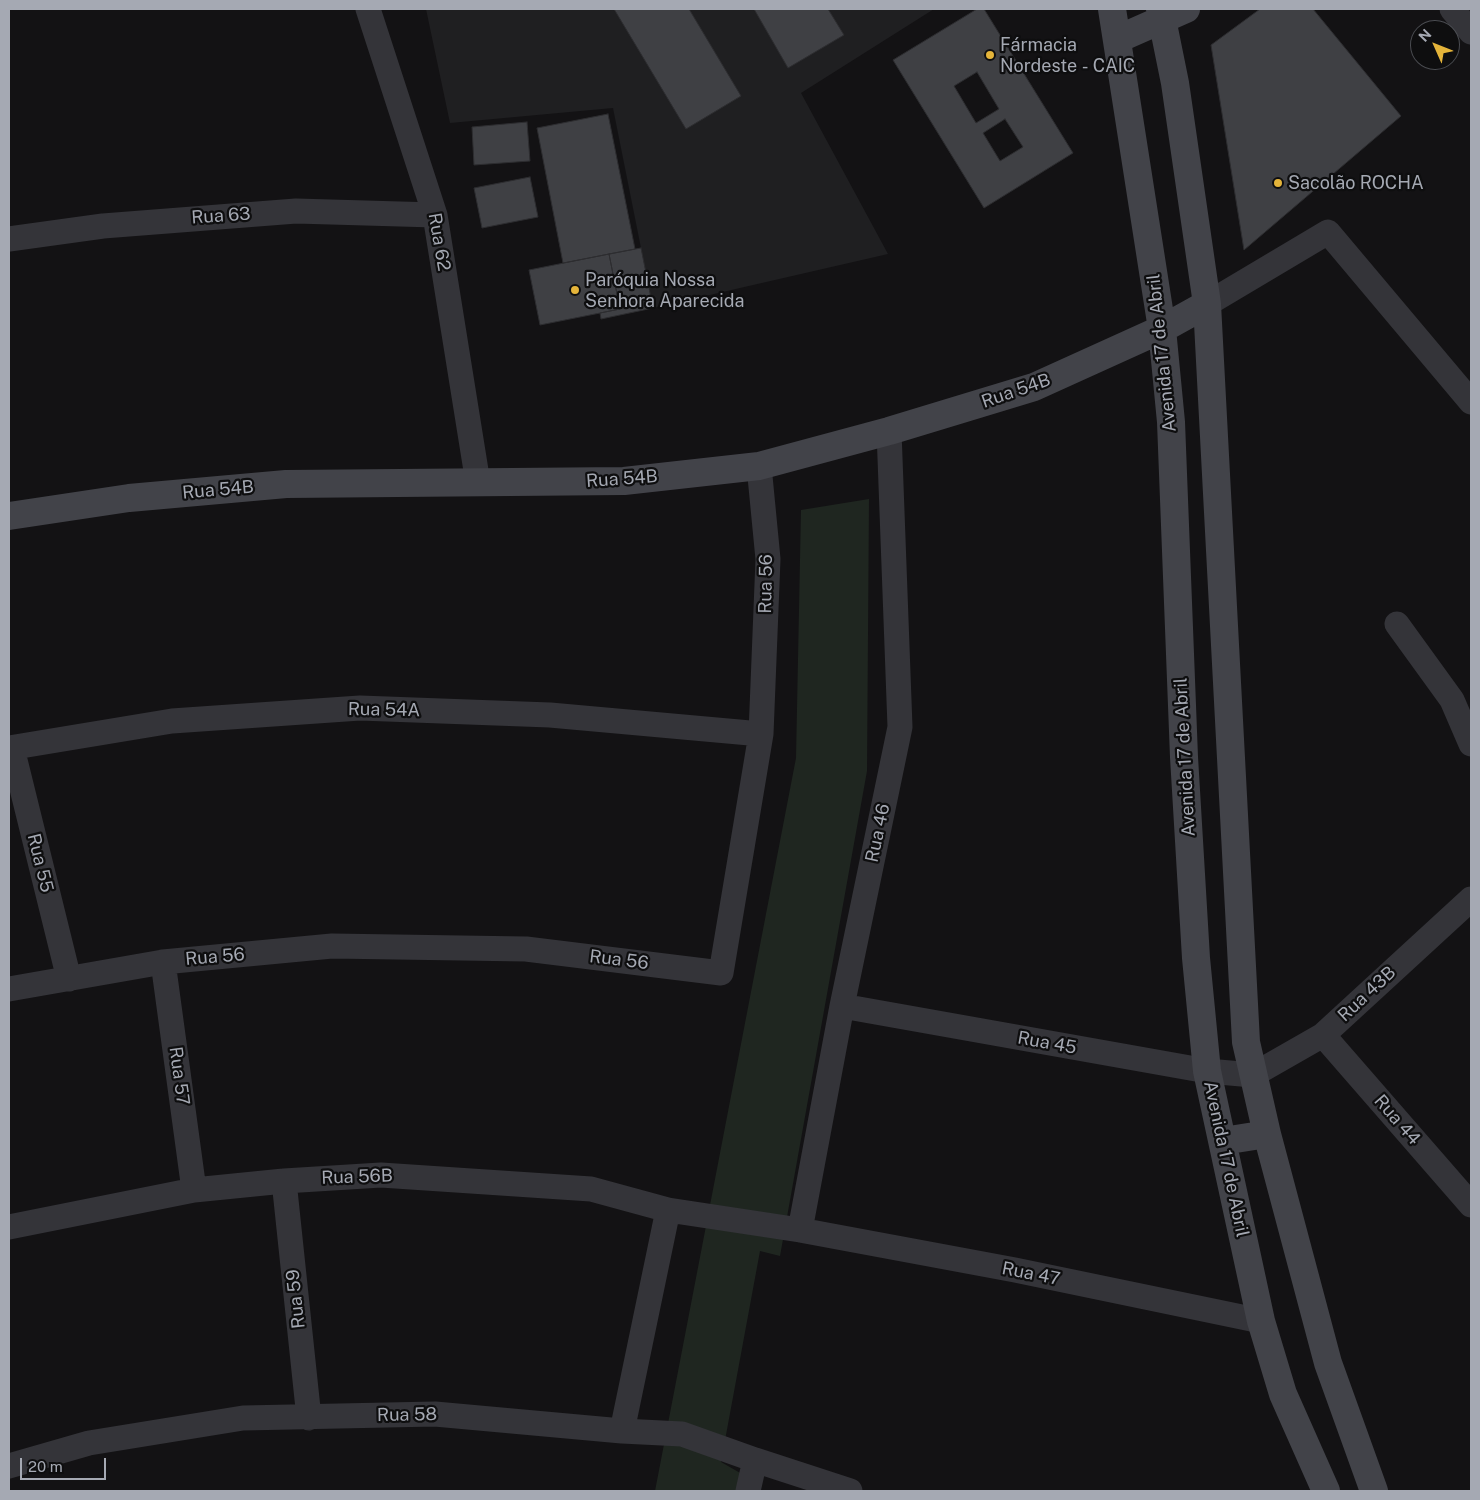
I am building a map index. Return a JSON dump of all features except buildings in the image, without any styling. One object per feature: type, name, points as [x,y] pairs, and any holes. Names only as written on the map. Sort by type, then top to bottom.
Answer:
[{"type":"main road","name":"Avenida 17 de Abril","points":[[1112,9],[1162,329],[1171,422],[1185,776],[1196,958],[1207,1071],[1261,1321],[1283,1394],[1326,1491]]},
{"type":"main road","points":[[1118,39],[1169,13],[1174,83],[1206,304],[1246,1042],[1267,1134],[1328,1363],[1374,1491]]},
{"type":"main road","name":"Rua 54B","points":[[9,516],[129,498],[286,484],[624,481],[759,466],[1034,388],[1162,329],[1206,304]]},
{"type":"main road","points":[[1223,1141],[1267,1134]]},
{"type":"street","name":"Rua 62","points":[[368,9],[435,215],[478,483]]},
{"type":"street","points":[[1452,9],[1471,32]]},
{"type":"street","name":"Rua 63","points":[[9,239],[103,226],[296,211],[435,215]]},
{"type":"street","points":[[1206,304],[1328,232],[1471,402]]},
{"type":"street","name":"Rua 46","points":[[800,1230],[842,1006],[900,727],[889,430]]},
{"type":"street","name":"Rua 56","points":[[9,989],[163,962],[332,946],[526,949],[722,973],[761,734],[768,560],[759,466]]},
{"type":"street","points":[[1397,624],[1452,700],[1471,744]]},
{"type":"street","name":"Rua 54A","points":[[10,748],[172,722],[360,708],[550,715],[761,734]]},
{"type":"street","name":"Rua 55","points":[[10,748],[68,979]]},
{"type":"street","name":"Rua 43B","points":[[1253,1075],[1323,1035],[1471,899]]},
{"type":"street","name":"Rua 57","points":[[163,962],[194,1190]]},
{"type":"street","name":"Rua 45","points":[[842,1006],[1207,1071],[1253,1075]]},
{"type":"street","name":"Rua 44","points":[[1323,1035],[1471,1205]]},
{"type":"street","name":"Rua 56B","points":[[9,1227],[194,1190],[284,1181],[381,1175],[469,1179],[591,1189],[668,1210],[800,1230]]},
{"type":"street","name":"Rua 59","points":[[284,1181],[309,1418]]},
{"type":"street","points":[[622,1431],[668,1210]]},
{"type":"street","name":"Rua 47","points":[[800,1230],[1015,1270],[1261,1321]]},
{"type":"street","name":"Rua 58","points":[[9,1466],[89,1443],[242,1418],[435,1414],[622,1431],[682,1434],[850,1491]]},
{"type":"street","points":[[748,1491],[755,1460]]},
{"type":"shaded area","points":[[426,9],[934,9],[801,93],[888,254],[653,308],[613,108],[450,123]]},
{"type":"shaded area","points":[[869,499],[867,771],[780,1256],[760,1251],[721,1462],[742,1474],[738,1491],[655,1491],[796,758],[801,510]]},
{"type":"place","name":"Fármacia Nordeste - CAIC","points":[[990,55]]},
{"type":"place","name":"Sacolão ROCHA","points":[[1278,183]]},
{"type":"place","name":"Paróquia Nossa Senhora Aparecida","points":[[575,290]]}]
